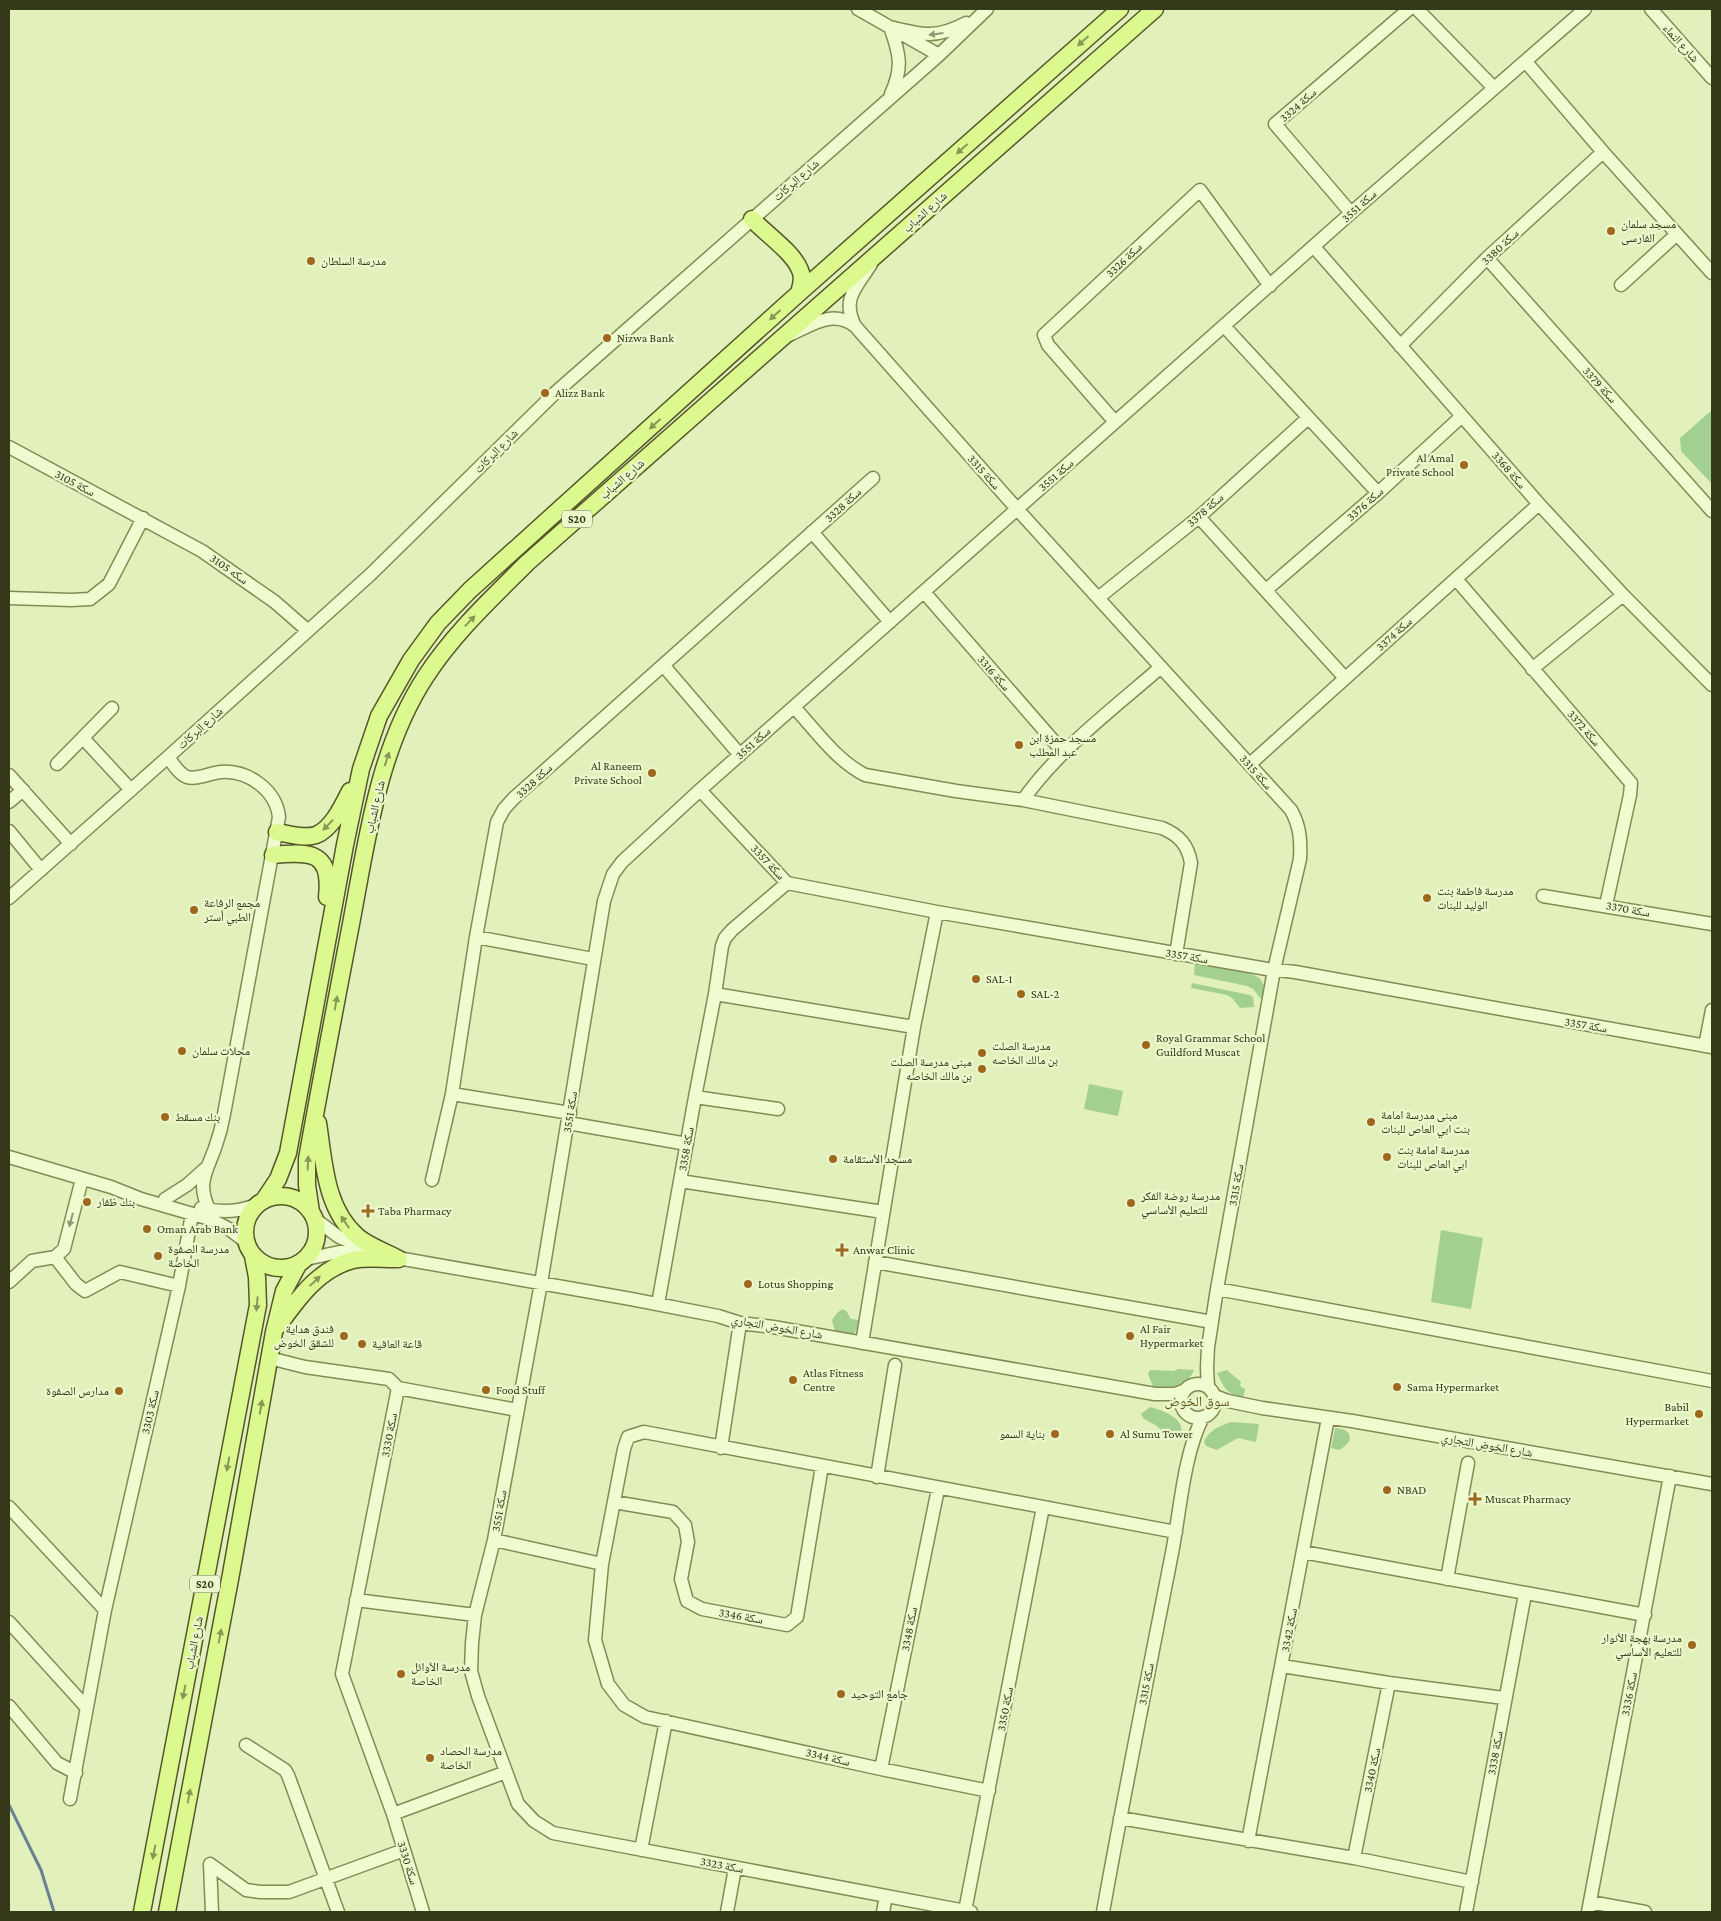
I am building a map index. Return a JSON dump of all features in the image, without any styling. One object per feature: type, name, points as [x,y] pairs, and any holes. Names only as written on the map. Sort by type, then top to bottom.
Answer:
[{"type":"main road","name":"شارع الشباب","points":[[260,1202],[278,1180],[288,1153],[361,769],[379,716],[411,660],[438,624],[470,590],[799,293],[1120,9]]},
{"type":"main road","name":"شارع الشباب","points":[[313,1215],[307,1185],[307,1159],[367,842],[383,770],[404,716],[425,677],[452,639],[527,563],[1155,9]]},
{"type":"main road","points":[[752,219],[794,259],[801,272],[802,284],[799,293]]},
{"type":"main road","points":[[794,259],[809,266],[820,268],[831,265]]},
{"type":"main road","points":[[277,832],[303,836],[316,835],[322,831],[340,813],[361,769]]},
{"type":"main road","points":[[273,855],[304,854],[317,858],[327,872],[328,880],[321,941],[320,979]]},
{"type":"main road","points":[[316,1109],[327,1182],[333,1203],[347,1226],[359,1238],[398,1259]]},
{"type":"main road","points":[[260,1202],[274,1196],[295,1198],[304,1204],[313,1215]]},
{"type":"main road","name":"S20","points":[[249,1249],[244,1232],[246,1222],[260,1202]]},
{"type":"main road","name":"S20","points":[[302,1262],[315,1245],[317,1228],[313,1215]]},
{"type":"main road","name":"شارع الشباب","points":[[142,1912],[258,1305],[257,1277],[249,1249]]},
{"type":"main road","points":[[249,1249],[260,1263],[269,1267],[289,1268],[302,1262]]},
{"type":"main road","points":[[274,1332],[298,1298],[319,1276],[354,1260],[398,1259]]},
{"type":"main road","name":"شارع الشباب","points":[[167,1912],[231,1574],[274,1332],[284,1291],[302,1262]]},
{"type":"street","points":[[858,9],[939,55]]},
{"type":"street","name":"سكة 3324","points":[[1351,213],[1275,124],[1409,9]]},
{"type":"street","points":[[1417,9],[1494,88]]},
{"type":"street","name":"سكة 3551","points":[[506,1772],[478,1696],[471,1671],[475,1615],[494,1540],[541,1283],[569,1118],[593,958],[607,887],[613,874],[622,862],[700,790],[1584,9]]},
{"type":"street","name":"شارع النماء","points":[[1650,9],[1712,78]]},
{"type":"street","points":[[890,27],[922,34],[939,34],[952,30],[983,12]]},
{"type":"street","name":"شارع البركات","points":[[9,898],[168,758],[371,574],[554,393],[939,55],[983,12]]},
{"type":"street","points":[[890,27],[900,67],[897,81],[890,97]]},
{"type":"street","points":[[1526,62],[1603,152],[1712,273]]},
{"type":"street","name":"سكة 3380","points":[[1400,346],[1487,258],[1603,152]]},
{"type":"street","name":"سكة 3326","points":[[1115,422],[1048,345],[1044,335],[1200,190],[1270,286]]},
{"type":"street","points":[[1621,285],[1678,234]]},
{"type":"street","name":"سكة 3368","points":[[1314,247],[1539,504],[1623,595],[1712,685]]},
{"type":"street","points":[[855,326],[849,313],[849,300],[877,255]]},
{"type":"street","name":"سكة 3379","points":[[1487,258],[1712,511]]},
{"type":"street","points":[[780,339],[829,318],[842,318],[855,326]]},
{"type":"street","name":"سكة 3315","points":[[855,326],[1017,509],[1250,764],[1291,810],[1297,821],[1301,842],[1300,859],[1274,970],[1208,1347],[1207,1368],[1211,1392]]},
{"type":"street","points":[[1224,326],[1378,493]]},
{"type":"street","name":"سكة 3376","points":[[1266,590],[1378,493],[1462,416]]},
{"type":"street","name":"سكة 3378","points":[[1098,598],[1199,517],[1308,418]]},
{"type":"street","name":"سكة 3105","points":[[9,447],[143,518]]},
{"type":"street","name":"سكة 3328","points":[[432,1180],[452,1094],[476,937],[497,822],[504,809],[662,665],[873,478]]},
{"type":"street","name":"سكة 3374","points":[[1250,764],[1539,504]]},
{"type":"street","points":[[1199,517],[1345,678]]},
{"type":"street","points":[[9,598],[90,599],[109,584],[143,518]]},
{"type":"street","name":"سكه 3105","points":[[143,518],[202,551],[275,602],[307,630]]},
{"type":"street","name":"سكة 3328","points":[[812,532],[890,622]]},
{"type":"street","name":"سكة 3372","points":[[1456,578],[1631,783],[1606,905]]},
{"type":"street","name":"سكة 3316","points":[[924,592],[1064,753]]},
{"type":"street","points":[[1532,669],[1623,595]]},
{"type":"street","points":[[662,665],[740,755]]},
{"type":"street","points":[[1023,800],[1035,783],[1064,753],[1161,667]]},
{"type":"street","points":[[794,707],[843,760],[852,768],[866,775],[956,791],[1023,800],[1162,828],[1173,832],[1189,851],[1191,863],[1176,954]]},
{"type":"street","points":[[57,764],[112,708]]},
{"type":"street","points":[[83,738],[131,790]]},
{"type":"street","points":[[168,758],[180,773],[190,778],[222,772],[242,775],[258,783],[272,796],[277,806],[279,817],[223,1122],[203,1179],[204,1201],[210,1211]]},
{"type":"street","points":[[9,774],[71,844]]},
{"type":"street","points":[[9,802],[23,790]]},
{"type":"street","name":"سكة 3357","points":[[700,790],[788,883],[937,912],[1176,954],[1295,972],[1708,1047]]},
{"type":"street","points":[[9,832],[41,870]]},
{"type":"street","name":"سكة 3358","points":[[658,1304],[715,994],[722,946],[725,938],[788,883]]},
{"type":"street","name":"سكة 3370","points":[[1543,896],[1712,924]]},
{"type":"street","points":[[862,1343],[914,1027],[937,912]]},
{"type":"street","points":[[476,937],[593,958]]},
{"type":"street","points":[[715,994],[914,1027]]},
{"type":"street","points":[[1708,1047],[1712,1010]]},
{"type":"street","points":[[452,1094],[687,1144]]},
{"type":"street","points":[[695,1097],[778,1109]]},
{"type":"street","points":[[9,1158],[112,1187],[146,1193],[210,1211],[233,1211],[260,1202]]},
{"type":"street","points":[[165,1198],[187,1185],[206,1168]]},
{"type":"street","points":[[9,1282],[32,1261],[55,1257],[64,1249],[82,1179]]},
{"type":"street","points":[[680,1180],[883,1212]]},
{"type":"street","points":[[112,1187],[141,1200],[192,1214],[219,1224],[249,1249]]},
{"type":"street","name":"سكة 3303","points":[[70,1799],[105,1610],[179,1286],[192,1214]]},
{"type":"street","name":"شارع الخوض التجاري","points":[[313,1215],[350,1243],[398,1259]]},
{"type":"street","name":"شارع الخوض التجاري","points":[[302,1262],[349,1250],[658,1304],[718,1316],[740,1323],[1155,1394],[1175,1394],[1187,1388]]},
{"type":"street","points":[[55,1257],[76,1284],[85,1291],[120,1272],[179,1286]]},
{"type":"street","points":[[875,1262],[1212,1322]]},
{"type":"street","points":[[1217,1289],[1712,1381]]},
{"type":"street","points":[[740,1323],[721,1448],[1176,1532]]},
{"type":"street","name":"سكة 3315","points":[[1187,1388],[1203,1362],[1208,1347]]},
{"type":"street","points":[[269,1358],[305,1367],[389,1378],[398,1388],[517,1410]]},
{"type":"street","points":[[876,1477],[895,1365]]},
{"type":"street","points":[[1198,1383],[1211,1392],[1215,1402],[1208,1414],[1193,1418],[1185,1412],[1181,1396],[1187,1388],[1198,1383]]},
{"type":"street","name":"سكة 3330","points":[[398,1388],[342,1674],[393,1814],[424,1912]]},
{"type":"street","name":"شارع الخوض التجاري","points":[[1211,1392],[1235,1403],[1262,1408],[1712,1484]]},
{"type":"street","name":"شارع الخوض التجاري","points":[[1155,1394],[1185,1412]]},
{"type":"street","name":"شارع الخوض التجاري","points":[[1208,1414],[1227,1409],[1262,1408]]},
{"type":"street","name":"سكة 3315","points":[[1103,1912],[1189,1455],[1190,1432],[1185,1412]]},
{"type":"street","name":"سكة 3315","points":[[1189,1455],[1194,1439],[1208,1414]]},
{"type":"street","name":"سكة 3342","points":[[1248,1841],[1328,1418]]},
{"type":"street","name":"سكة 3344","points":[[721,1448],[644,1432],[628,1437],[624,1449],[602,1564],[595,1640],[608,1684],[624,1705],[645,1717],[989,1791]]},
{"type":"street","points":[[1447,1579],[1468,1463]]},
{"type":"street","name":"سكة 3346","points":[[614,1502],[673,1512],[685,1525],[688,1542],[681,1579],[688,1601],[702,1609],[786,1625],[797,1617],[822,1466]]},
{"type":"street","name":"سكة 3336","points":[[1589,1907],[1670,1476]]},
{"type":"street","name":"سكة 3348","points":[[881,1769],[938,1489]]},
{"type":"street","points":[[9,1507],[105,1610]]},
{"type":"street","name":"سكة 3350","points":[[968,1912],[1043,1507]]},
{"type":"street","points":[[494,1540],[602,1564]]},
{"type":"street","points":[[1303,1552],[1644,1615]]},
{"type":"street","name":"سكة 3338","points":[[1466,1912],[1504,1698],[1525,1594]]},
{"type":"street","points":[[356,1600],[475,1615]]},
{"type":"street","points":[[9,1622],[88,1708]]},
{"type":"street","points":[[1282,1666],[1389,1683],[1504,1698]]},
{"type":"street","name":"سكة 3340","points":[[1354,1858],[1389,1683]]},
{"type":"street","points":[[9,1706],[57,1763],[76,1773]]},
{"type":"street","points":[[642,1850],[666,1721]]},
{"type":"street","points":[[246,1745],[285,1770],[288,1775],[338,1912]]},
{"type":"street","points":[[393,1814],[506,1772]]},
{"type":"street","name":"سكة 3323","points":[[506,1772],[518,1804],[534,1822],[553,1833],[968,1912]]},
{"type":"street","points":[[1120,1818],[1354,1858],[1472,1882]]},
{"type":"street","points":[[212,1912],[210,1864],[246,1890],[289,1892],[404,1850]]},
{"type":"street","points":[[727,1912],[735,1868]]},
{"type":"street","points":[[883,1912],[886,1896]]},
{"type":"street","points":[[1589,1907],[1645,1912]]},
{"type":"green space","points":[[1712,410],[1712,484],[1681,451],[1680,438]]},
{"type":"green space","points":[[1195,964],[1254,975],[1264,985],[1265,998],[1260,998],[1253,989],[1247,986],[1194,975]]},
{"type":"green space","points":[[1192,983],[1250,995],[1253,997],[1254,1007],[1240,1008],[1227,995],[1191,988]]},
{"type":"green space","points":[[1089,1084],[1123,1091],[1118,1116],[1084,1109]]},
{"type":"green space","points":[[1441,1230],[1483,1238],[1471,1309],[1431,1302]]},
{"type":"green space","points":[[843,1309],[851,1319],[859,1320],[856,1331],[850,1336],[845,1332],[835,1331],[832,1320]]},
{"type":"green space","points":[[1179,1369],[1194,1370],[1188,1379],[1177,1386],[1154,1389],[1148,1374],[1150,1370],[1173,1371]]},
{"type":"green space","points":[[1227,1370],[1241,1382],[1240,1386],[1245,1389],[1243,1399],[1229,1392],[1222,1383],[1217,1373]]},
{"type":"green space","points":[[1150,1407],[1161,1410],[1177,1420],[1182,1430],[1180,1436],[1168,1435],[1145,1419],[1141,1414]]},
{"type":"green space","points":[[1231,1422],[1259,1424],[1256,1442],[1238,1438],[1217,1450],[1206,1446],[1204,1442],[1212,1431]]},
{"type":"green space","points":[[1335,1428],[1345,1431],[1350,1436],[1348,1443],[1339,1450],[1331,1448]]},
{"type":"waterway","points":[[9,1805],[41,1870],[54,1912]]},
{"type":"place","name":"مسجد سلمان الفارسى","points":[[1611,231]]},
{"type":"place","name":"مدرسة السلطان","points":[[311,261]]},
{"type":"place","name":"Nizwa Bank","points":[[607,338]]},
{"type":"place","name":"Alizz Bank","points":[[545,393]]},
{"type":"place","name":"Al Amal Private School","points":[[1464,465]]},
{"type":"place","name":"مسجد حمزة ابن عبد المطلب","points":[[1019,745]]},
{"type":"place","name":"Al Raneem Private School","points":[[652,773]]},
{"type":"place","name":"مدرسة فاطمة بنت الوليد للبنات","points":[[1427,898]]},
{"type":"place","name":"مجمع الرفاعة الطبي أستر","points":[[194,910]]},
{"type":"place","name":"SAL-1","points":[[976,979]]},
{"type":"place","name":"SAL-2","points":[[1021,994]]},
{"type":"place","name":"Royal Grammar School Guildford Muscat","points":[[1146,1045]]},
{"type":"place","name":"محلات سلمان","points":[[182,1051]]},
{"type":"place","name":"مدرسة الصلت بن مالك الخاصه","points":[[982,1053]]},
{"type":"place","name":"مبنى مدرسة الصلت بن مالك الخاصه","points":[[982,1069]]},
{"type":"place","name":"بنك مسقط","points":[[165,1117]]},
{"type":"place","name":"مبنى مدرسة امامة بنت ابي العاص للبنات","points":[[1371,1122]]},
{"type":"place","name":"مدرسة امامة بنت ابي العاص للبنات","points":[[1387,1157]]},
{"type":"place","name":"مسجد الأستقامة","points":[[833,1159]]},
{"type":"place","name":"بنك ظفار","points":[[87,1202]]},
{"type":"place","name":"مدرسة روضة الفكر للتعليم الأساسي","points":[[1131,1203]]},
{"type":"place","name":"Taba Pharmacy","points":[[368,1211]]},
{"type":"place","name":"Oman Arab Bank","points":[[147,1229]]},
{"type":"place","name":"Anwar Clinic","points":[[842,1250]]},
{"type":"place","name":"مدرسة الصفوة الخاصة","points":[[158,1256]]},
{"type":"place","name":"Lotus Shopping","points":[[748,1284]]},
{"type":"place","name":"فندق هداية للشقق الخوض","points":[[344,1336]]},
{"type":"place","name":"Al Fair Hypermarket","points":[[1130,1336]]},
{"type":"place","name":"قاعة العافية","points":[[362,1344]]},
{"type":"place","name":"Atlas Fitness Centre","points":[[793,1380]]},
{"type":"place","name":"Sama Hypermarket","points":[[1397,1387]]},
{"type":"place","name":"Food Stuff","points":[[486,1390]]},
{"type":"place","name":"مدارس الصفوة","points":[[119,1391]]},
{"type":"place","name":"Babil Hypermarket","points":[[1699,1414]]},
{"type":"place","name":"بناية السمو","points":[[1055,1434]]},
{"type":"place","name":"Al Sumu Tower","points":[[1110,1434]]},
{"type":"place","name":"NBAD","points":[[1387,1490]]},
{"type":"place","name":"Muscat Pharmacy","points":[[1475,1499]]},
{"type":"place","name":"مدرسة بهجة الأنوار للتعليم الأساسي","points":[[1692,1645]]},
{"type":"place","name":"مدرسة الأوائل الخاصة","points":[[401,1674]]},
{"type":"place","name":"جامع التوحيد","points":[[841,1694]]},
{"type":"place","name":"مدرسة الحصاد الخاصة","points":[[430,1758]]},
{"type":"district","name":"سوق الخوض","points":[[1197,1401]]}]
